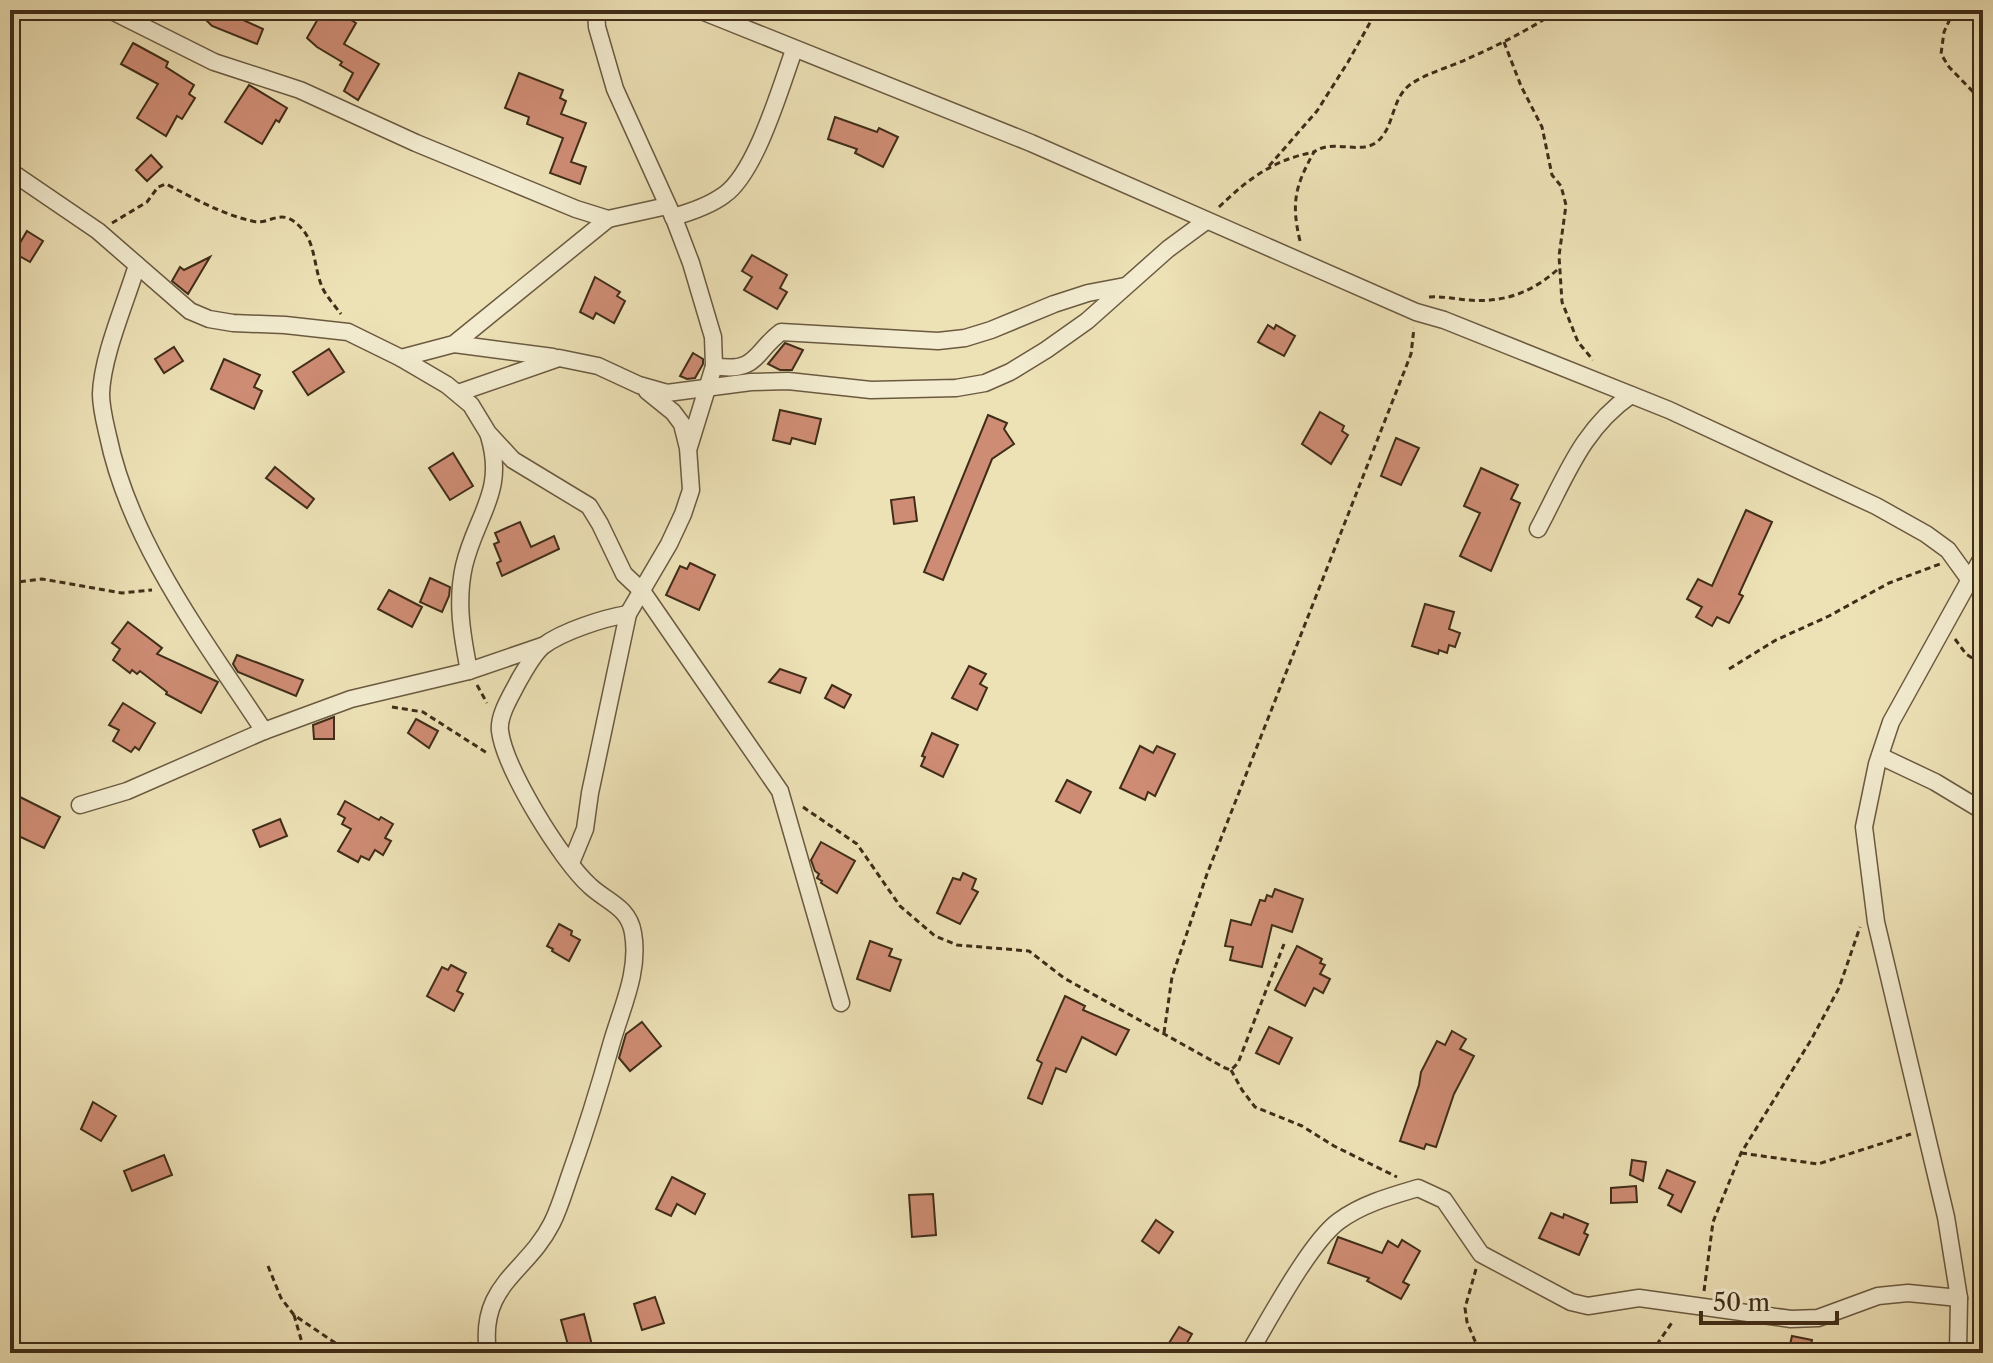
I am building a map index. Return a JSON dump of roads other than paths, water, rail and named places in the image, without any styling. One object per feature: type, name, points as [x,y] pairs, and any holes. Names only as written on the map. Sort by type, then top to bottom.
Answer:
[{"type":"street","points":[[110,10],[214,62],[300,90],[416,143],[576,209],[608,219],[699,209],[726,194],[741,178],[772,111],[794,50]]},
{"type":"street","points":[[596,10],[597,27],[615,89],[691,263],[713,337],[714,366],[688,448]]},
{"type":"street","points":[[699,10],[1031,143],[1410,310],[1444,320],[1669,410],[1876,506],[1926,534],[1948,550],[1969,579]]},
{"type":"street","points":[[10,171],[98,231],[190,311],[209,319],[233,323],[335,330],[401,358],[458,393],[471,405],[488,433],[513,460],[589,506],[624,574],[642,591],[780,791],[841,1003]]},
{"type":"street","points":[[454,344],[608,219]]},
{"type":"street","points":[[401,358],[454,344],[598,366],[639,385],[667,393],[788,381],[871,390],[956,388],[985,383],[1046,350],[1087,321],[1206,221]]},
{"type":"street","points":[[137,265],[103,377],[103,414],[121,488],[172,587],[264,731]]},
{"type":"street","points":[[714,366],[738,367],[748,363],[781,332],[938,341],[965,338],[1077,296],[1125,286]]},
{"type":"street","points":[[458,393],[559,358]]},
{"type":"street","points":[[571,863],[585,829],[628,614],[669,544],[691,490],[686,432],[673,412],[639,385]]},
{"type":"street","points":[[1538,529],[1590,431],[1631,395]]},
{"type":"street","points":[[469,671],[459,602],[469,547],[493,490],[496,466],[488,433]]},
{"type":"street","points":[[1958,1353],[1959,1298],[1946,1217],[1876,922],[1864,827],[1868,800],[1891,722],[1983,556]]},
{"type":"street","points":[[80,805],[127,791],[264,731],[351,699],[469,671],[542,646],[586,625],[628,614]]},
{"type":"street","points":[[488,1347],[488,1318],[497,1294],[507,1277],[533,1251],[557,1210],[604,1072],[634,964],[633,933],[626,913],[590,887],[539,818],[509,762],[499,728],[522,676],[542,646]]},
{"type":"street","points":[[1880,756],[1935,782],[1983,811]]},
{"type":"street","points":[[1249,1353],[1314,1249],[1337,1222],[1391,1196],[1418,1188],[1444,1200],[1481,1254],[1571,1302],[1588,1306],[1639,1298],[1791,1319],[1818,1318],[1878,1296],[1908,1293],[1959,1298]]}]
